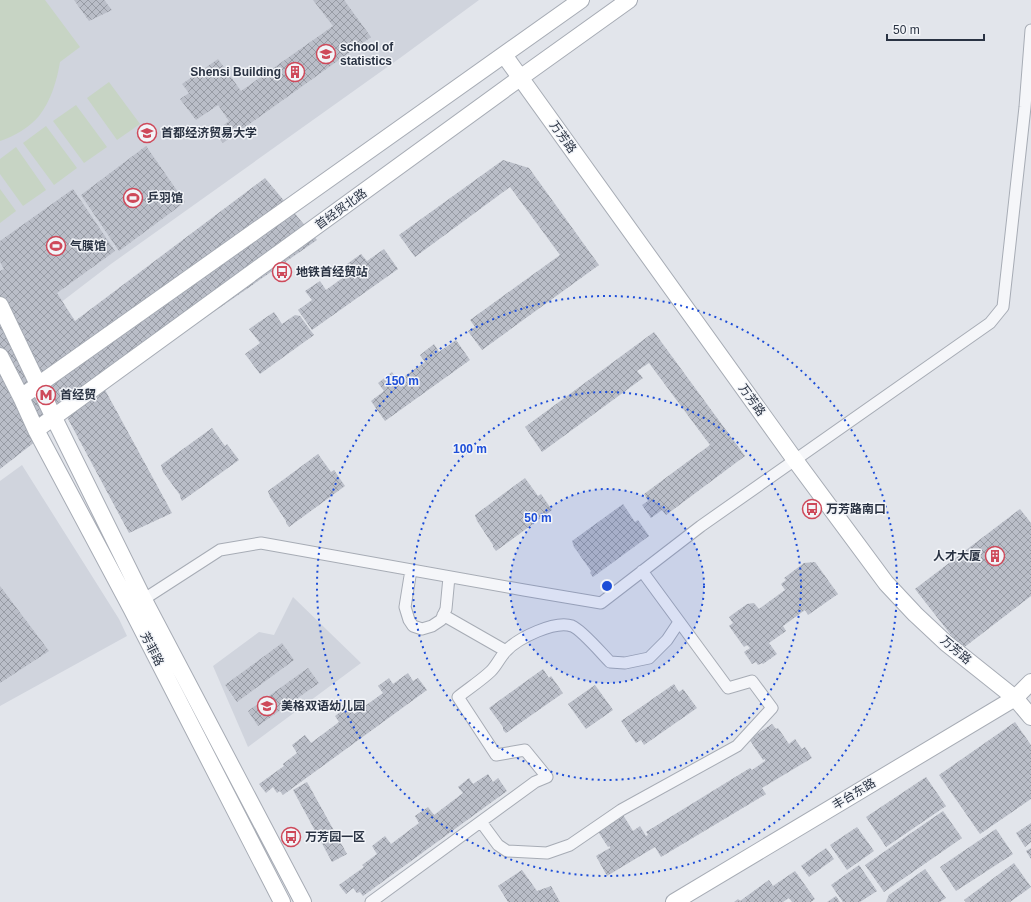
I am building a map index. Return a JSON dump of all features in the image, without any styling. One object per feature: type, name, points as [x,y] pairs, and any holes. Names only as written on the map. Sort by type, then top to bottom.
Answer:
[{"type":"street","points":[[21,397],[581,0]]},
{"type":"street","name":"首经贸北路","points":[[36,430],[629,0]]},
{"type":"street","points":[[137,604],[220,550],[261,543],[601,603],[701,526],[990,323],[1002,307],[1025,107],[1031,30]]},
{"type":"street","name":"万芳路","points":[[504,55],[795,460],[886,583],[900,599],[946,643],[1015,698],[1031,717]]},
{"type":"street","name":"芳菲路","points":[[0,306],[54,418],[137,604],[282,902]]},
{"type":"street","name":"芳菲路","points":[[0,356],[36,430],[137,604],[303,902]]},
{"type":"street","points":[[411,570],[405,607],[409,620],[413,626],[422,629],[432,626],[441,620],[444,615],[446,610],[449,577]]},
{"type":"street","points":[[480,822],[498,845],[507,851],[547,853],[570,845],[621,810],[737,746],[772,708],[752,681],[728,688],[642,571]]},
{"type":"street","points":[[444,615],[506,651]]},
{"type":"street","points":[[371,902],[535,782],[547,777],[525,750],[496,755],[458,697],[492,670],[506,651],[527,635],[552,626],[565,625],[573,626],[580,631],[610,662],[625,663],[648,658],[667,640],[679,622]]},
{"type":"street","name":"丰台东路","points":[[674,902],[1015,698],[1031,682]]},
{"type":"shaded area","name":"首都经济贸易大学","points":[[0,0],[479,0],[111,264],[30,326],[0,271]]},
{"type":"shaded area","points":[[22,465],[119,619],[127,636],[0,706],[0,481]]},
{"type":"shaded area","name":"美格双语幼儿园","points":[[293,597],[361,663],[248,747],[213,666],[259,632],[274,635]]},
{"type":"green space","points":[[0,0],[45,0],[80,47],[60,62],[53,90],[47,104],[39,116],[21,131],[0,141]]},
{"type":"green space","points":[[109,82],[140,124],[117,140],[87,98]]},
{"type":"green space","points":[[76,105],[107,147],[84,163],[53,121]]},
{"type":"green space","points":[[46,126],[77,168],[54,185],[23,143]]},
{"type":"green space","points":[[16,147],[46,190],[23,206],[0,174],[0,159]]},
{"type":"green space","points":[[0,189],[16,211],[0,223]]},
{"type":"building","points":[[74,0],[104,0],[112,10],[89,21]]},
{"type":"building","name":"Shensi Building","points":[[313,0],[344,0],[371,37],[223,143],[214,132],[229,121],[218,105],[196,120],[180,99],[189,93],[182,84],[218,59],[241,91],[333,26]]},
{"type":"building","name":"乒羽馆","points":[[146,146],[185,202],[119,251],[81,195]]},
{"type":"building","points":[[503,160],[529,168],[599,265],[482,350],[468,331],[475,327],[470,320],[560,255],[510,187],[415,257],[399,235]]},
{"type":"building","points":[[265,178],[317,240],[104,388],[172,513],[129,533],[67,417],[0,469],[0,271],[4,269],[0,262],[0,241],[73,189],[115,251],[57,293],[75,321]]},
{"type":"building","points":[[384,249],[398,269],[312,330],[298,310],[312,300],[305,291],[320,281],[326,290],[352,271],[347,264],[361,254],[367,261]]},
{"type":"building","points":[[274,312],[282,324],[295,315],[300,316],[314,335],[260,374],[245,354],[260,343],[249,329]]},
{"type":"building","points":[[654,332],[745,456],[666,515],[662,510],[651,518],[642,505],[648,501],[644,494],[710,445],[649,363],[637,371],[643,378],[542,452],[525,427]]},
{"type":"building","points":[[456,340],[470,360],[385,421],[371,401],[384,391],[378,383],[392,372],[398,381],[425,362],[420,355],[434,344],[439,352]]},
{"type":"building","points":[[212,428],[225,446],[227,444],[239,460],[182,501],[180,495],[163,472],[161,465]]},
{"type":"building","points":[[318,454],[331,472],[334,470],[345,486],[289,527],[270,497],[268,491]]},
{"type":"building","points":[[525,478],[538,496],[541,494],[552,510],[496,551],[477,521],[475,515]]},
{"type":"building","points":[[623,504],[635,522],[638,520],[649,536],[593,577],[590,573],[591,571],[574,547],[572,541]]},
{"type":"building","name":"人才大厦","points":[[1020,509],[1031,523],[1031,596],[962,649],[915,589]]},
{"type":"building","points":[[815,562],[838,594],[808,615],[805,610],[783,626],[786,631],[769,643],[777,654],[763,664],[758,665],[756,662],[752,664],[744,652],[750,648],[747,645],[744,647],[729,626],[733,623],[729,617],[747,604],[754,603],[759,609],[785,590],[781,584],[786,580],[784,578],[804,563]]},
{"type":"building","points":[[0,586],[49,651],[0,683]]},
{"type":"building","points":[[282,643],[294,660],[237,702],[225,685]]},
{"type":"building","points":[[308,668],[319,683],[258,726],[248,711]]},
{"type":"building","points":[[543,669],[549,678],[551,676],[563,693],[506,733],[489,708]]},
{"type":"building","points":[[408,673],[413,681],[418,678],[427,690],[283,795],[280,791],[277,793],[273,787],[266,793],[259,784],[284,766],[283,764],[297,753],[292,745],[305,735],[311,743],[339,722],[335,716],[348,706],[354,714],[383,693],[378,686],[389,678],[393,684]]},
{"type":"building","points":[[674,684],[679,692],[683,689],[697,708],[644,745],[641,740],[636,743],[621,721]]},
{"type":"building","points":[[595,685],[613,710],[586,729],[568,704]]},
{"type":"building","points":[[1015,722],[1031,745],[1031,799],[980,834],[939,775]]},
{"type":"building","points":[[772,724],[776,729],[778,728],[789,744],[795,739],[802,749],[805,747],[812,758],[762,788],[766,794],[661,857],[655,847],[607,876],[596,856],[610,848],[610,846],[608,847],[597,830],[623,815],[633,831],[640,826],[646,836],[648,835],[646,832],[750,768],[752,770],[765,761],[749,739]]},
{"type":"building","points":[[488,774],[493,782],[498,778],[507,791],[363,896],[360,892],[357,893],[353,888],[346,894],[339,885],[364,867],[362,865],[377,854],[372,846],[385,836],[391,844],[419,823],[415,816],[428,807],[434,815],[463,793],[458,787],[469,778],[473,784]]},
{"type":"building","points":[[926,777],[946,806],[886,847],[866,817]]},
{"type":"building","points":[[307,782],[347,854],[332,862],[293,790]]},
{"type":"building","points":[[943,811],[962,838],[884,892],[865,865]]},
{"type":"building","points":[[1031,823],[1031,842],[1025,847],[1016,833]]},
{"type":"building","points":[[857,827],[874,851],[847,870],[830,845]]},
{"type":"building","points":[[996,829],[1013,854],[956,891],[940,867]]},
{"type":"building","points":[[826,848],[834,859],[809,877],[801,866]]},
{"type":"building","points":[[1031,848],[1031,859],[1026,851]]},
{"type":"building","points":[[1014,863],[1031,887],[1010,902],[966,902],[964,900]]},
{"type":"building","points":[[859,865],[877,891],[860,902],[843,902],[831,885]]},
{"type":"building","points":[[925,869],[946,898],[940,902],[886,902],[889,895]]},
{"type":"building","points":[[522,870],[537,891],[551,886],[560,902],[508,902],[498,886]]},
{"type":"building","points":[[795,871],[815,899],[811,902],[792,902],[789,898],[783,902],[734,902],[738,899],[740,901],[769,880],[773,886]]},
{"type":"building","points":[[836,896],[840,902],[827,902]]},
{"type":"place","name":"school of statistics","points":[[326,54]]},
{"type":"place","name":"Shensi Building","points":[[295,72]]},
{"type":"place","name":"首都经济贸易大学","points":[[147,133]]},
{"type":"place","name":"乒羽馆","points":[[133,198]]},
{"type":"place","name":"气膜馆","points":[[56,246]]},
{"type":"place","name":"地铁首经贸站","points":[[282,272]]},
{"type":"place","name":"首经贸","points":[[46,395]]},
{"type":"place","name":"万芳路南口","points":[[812,509]]},
{"type":"place","name":"人才大厦","points":[[995,556]]},
{"type":"place","name":"美格双语幼儿园","points":[[267,706]]},
{"type":"place","name":"万芳园一区","points":[[291,837]]}]
